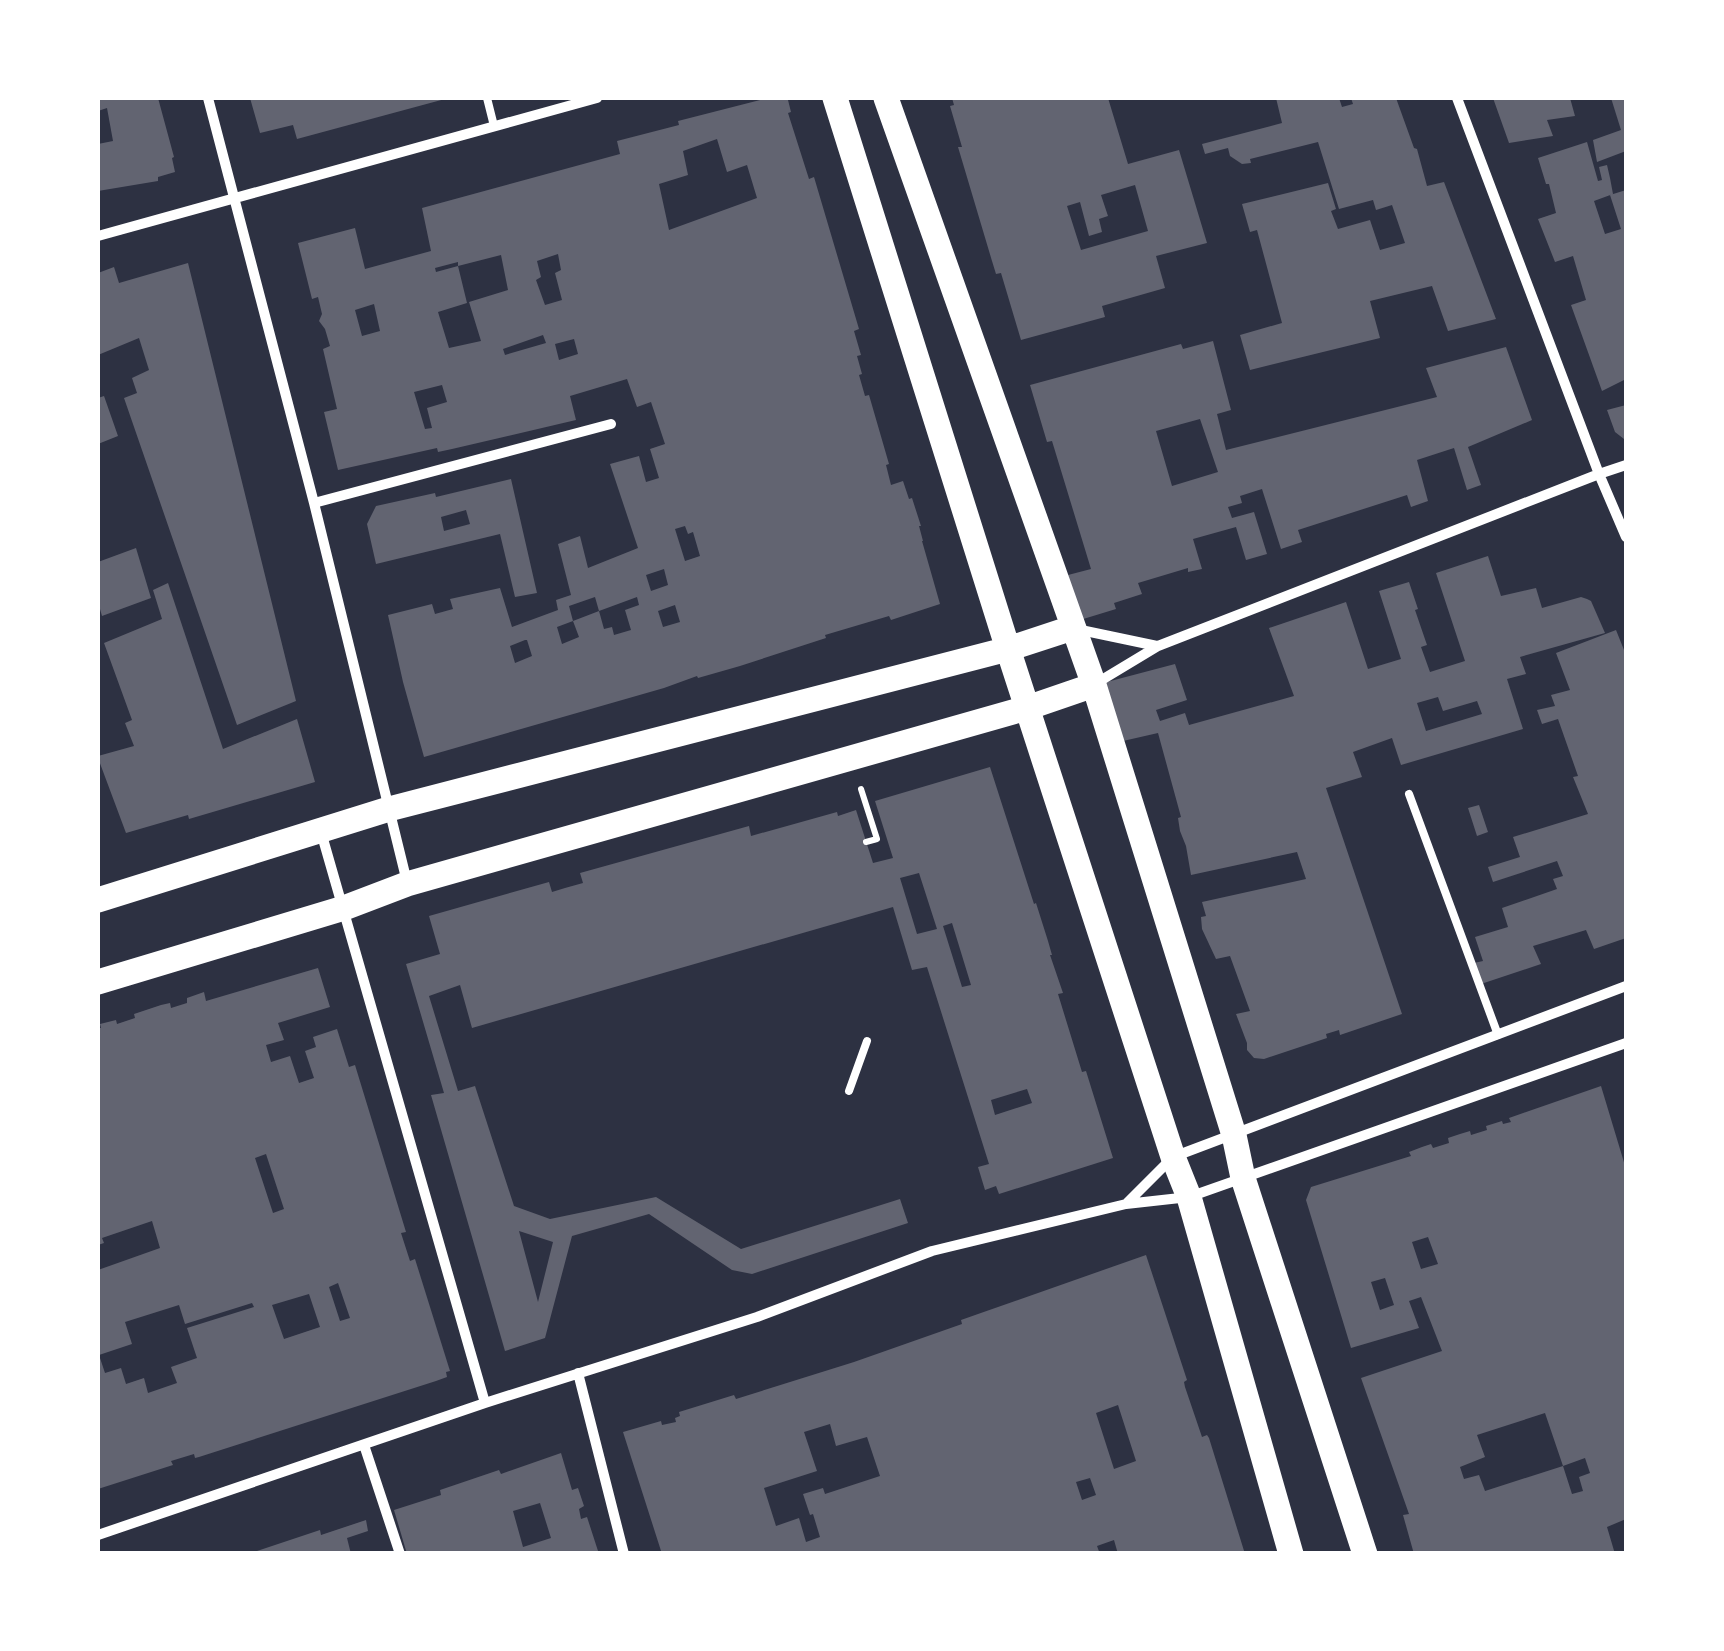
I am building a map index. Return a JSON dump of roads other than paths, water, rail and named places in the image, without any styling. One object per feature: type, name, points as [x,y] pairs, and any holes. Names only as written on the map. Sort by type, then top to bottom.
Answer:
[{"type":"main road","points":[[835,98],[1027,708],[1189,1197],[1291,1554]]},
{"type":"main road","points":[[886,98],[1094,685],[1234,1135],[1243,1178],[1365,1554]]},
{"type":"main road","points":[[98,900],[389,810],[1008,649],[1072,628]]},
{"type":"main road","points":[[98,982],[344,908],[407,884],[1027,708],[1094,685]]},
{"type":"street","points":[[208,98],[314,502],[407,884]]},
{"type":"street","points":[[98,236],[597,98]]},
{"type":"street","points":[[1457,98],[1626,538]]},
{"type":"street","points":[[314,502],[611,424]]},
{"type":"street","points":[[1094,685],[1158,646],[1626,465]]},
{"type":"street","points":[[1072,628],[1158,646]]},
{"type":"street","points":[[320,831],[485,1403]]},
{"type":"street","points":[[1126,1204],[1173,1156],[1626,986]]},
{"type":"street","points":[[98,1535],[485,1403],[757,1316],[932,1251],[1126,1204],[1189,1197],[1626,1043]]},
{"type":"street","points":[[578,1373],[624,1554]]},
{"type":"street","points":[[364,1445],[400,1554]]},
{"type":"lane","points":[[487,98],[494,126]]},
{"type":"lane","points":[[1409,794],[1498,1035]]},
{"type":"lane","points":[[849,1091],[867,1041]]}]
